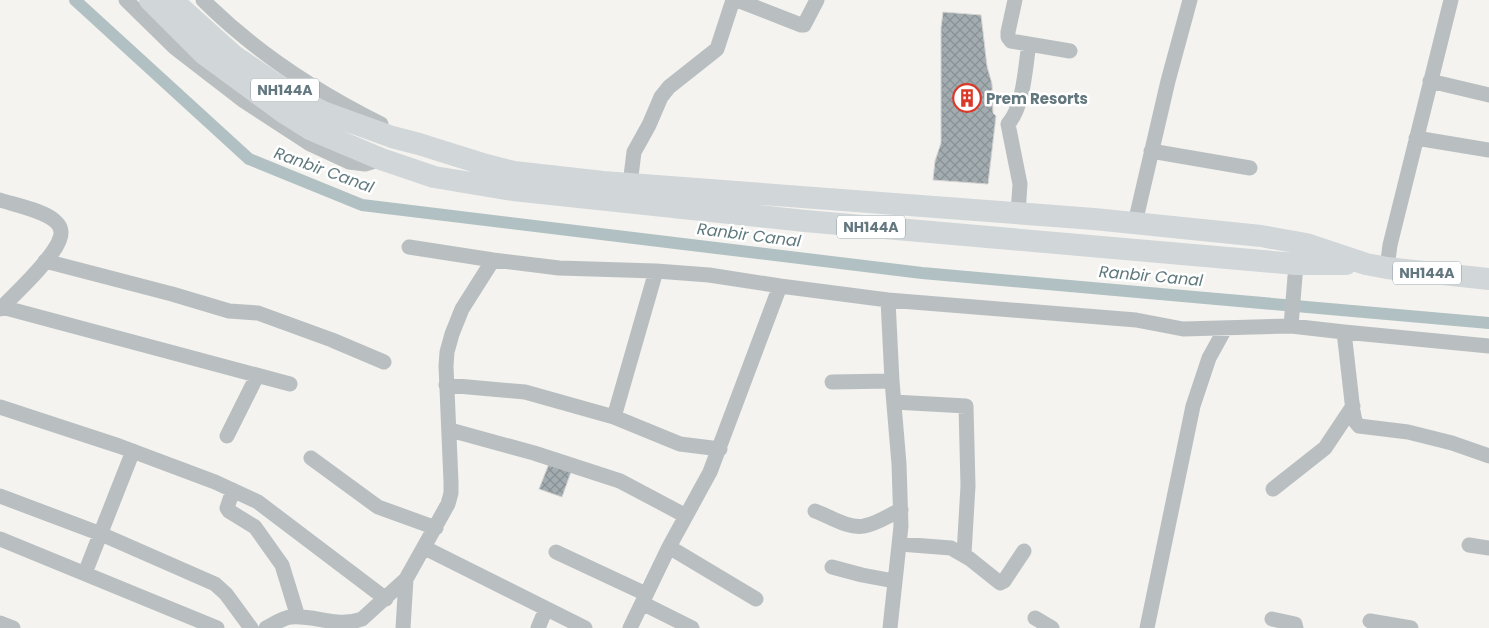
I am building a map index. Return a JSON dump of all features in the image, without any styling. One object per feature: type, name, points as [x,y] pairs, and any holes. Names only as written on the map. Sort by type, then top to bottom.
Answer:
[{"type":"highway","name":"NH144A","points":[[150,0],[204,54],[253,91],[310,129],[381,159],[434,176],[513,190],[804,221],[1296,264],[1377,266],[1489,279]]},
{"type":"highway","name":"NH144A","points":[[172,0],[234,56],[298,99],[351,124],[419,144]]},
{"type":"highway","points":[[419,144],[514,172],[558,178],[1135,223],[1287,239],[1377,266]]},
{"type":"street","points":[[126,0],[174,47],[244,101],[310,144],[349,162],[365,164],[381,159]]},
{"type":"street","points":[[202,0],[277,62],[368,118],[419,144]]},
{"type":"street","points":[[630,184],[634,152],[649,125],[661,97],[669,87],[718,49],[735,0],[804,25],[818,0]]},
{"type":"street","points":[[1015,0],[1008,37],[1010,41],[1070,51]]},
{"type":"street","points":[[1135,223],[1168,81],[1190,0]]},
{"type":"street","points":[[1377,266],[1390,245],[1451,0]]},
{"type":"street","points":[[1018,214],[1020,184],[1008,124],[1013,118],[1019,103],[1029,44]]},
{"type":"street","points":[[1430,81],[1489,95]]},
{"type":"street","points":[[1416,138],[1489,150]]},
{"type":"street","points":[[1151,151],[1250,168]]},
{"type":"street","points":[[0,200],[52,218],[58,224],[61,236],[57,246],[46,261],[1,308],[290,384]]},
{"type":"street","points":[[410,247],[528,266],[709,275],[888,300],[1136,320],[1183,329],[1225,329],[1291,319],[1344,332],[1489,346]]},
{"type":"street","points":[[266,628],[282,619],[298,617],[348,625],[362,619],[406,580],[436,528],[451,494],[446,366],[452,334],[468,298],[493,260]]},
{"type":"street","points":[[46,261],[172,294],[228,311],[258,313],[332,340],[384,362]]},
{"type":"street","points":[[1291,319],[1296,264]]},
{"type":"street","points":[[614,417],[656,271]]},
{"type":"street","points":[[630,628],[669,547],[710,472],[780,286]]},
{"type":"street","points":[[888,300],[901,510],[900,544],[894,581],[890,628]]},
{"type":"street","points":[[1147,628],[1193,406],[1209,358],[1225,329]]},
{"type":"street","points":[[1344,332],[1355,421],[1359,426],[1408,432],[1452,443],[1489,456]]},
{"type":"street","points":[[227,436],[257,376]]},
{"type":"street","points":[[832,382],[892,381]]},
{"type":"street","points":[[446,385],[525,392],[614,417],[680,444],[720,449]]},
{"type":"street","points":[[894,402],[966,406],[968,486],[964,554]]},
{"type":"street","points":[[1272,489],[1325,448],[1353,406]]},
{"type":"street","points":[[0,407],[133,451],[233,490],[258,502],[386,599]]},
{"type":"street","points":[[450,430],[534,453],[620,481],[686,516]]},
{"type":"street","points":[[85,573],[133,451]]},
{"type":"street","points":[[311,458],[378,507],[436,528]]},
{"type":"street","points":[[233,490],[227,508],[255,527],[282,565],[298,617]]},
{"type":"street","points":[[0,496],[101,534],[215,584],[226,594],[251,628]]},
{"type":"street","points":[[815,511],[849,525],[860,527],[870,525],[901,510]]},
{"type":"street","points":[[0,539],[217,628]]},
{"type":"street","points":[[900,544],[951,548],[964,554],[1000,583],[1004,581],[1024,551]]},
{"type":"street","points":[[1469,545],[1489,548]]},
{"type":"street","points":[[669,547],[756,599]]},
{"type":"street","points":[[424,548],[585,628]]},
{"type":"street","points":[[556,552],[644,598],[692,628]]},
{"type":"street","points":[[832,567],[894,581]]},
{"type":"street","points":[[406,580],[404,625],[418,628]]},
{"type":"street","points":[[538,628],[546,609]]},
{"type":"street","points":[[1035,618],[1052,628]]},
{"type":"street","points":[[1272,619],[1295,624],[1296,628]]},
{"type":"street","points":[[1370,621],[1411,628]]},
{"type":"street","points":[[0,623],[13,628]]},
{"type":"building","name":"Prem Resorts","points":[[943,12],[981,15],[987,66],[992,84],[993,113],[996,116],[988,184],[933,180],[935,161],[941,143],[941,28]]},
{"type":"building","points":[[550,461],[572,469],[562,497],[539,489]]},
{"type":"waterway","name":"Ranbir Canal","points":[[75,0],[249,159],[362,205],[922,273],[1489,323]]},
{"type":"place","name":"Prem Resorts","points":[[967,98]]}]
